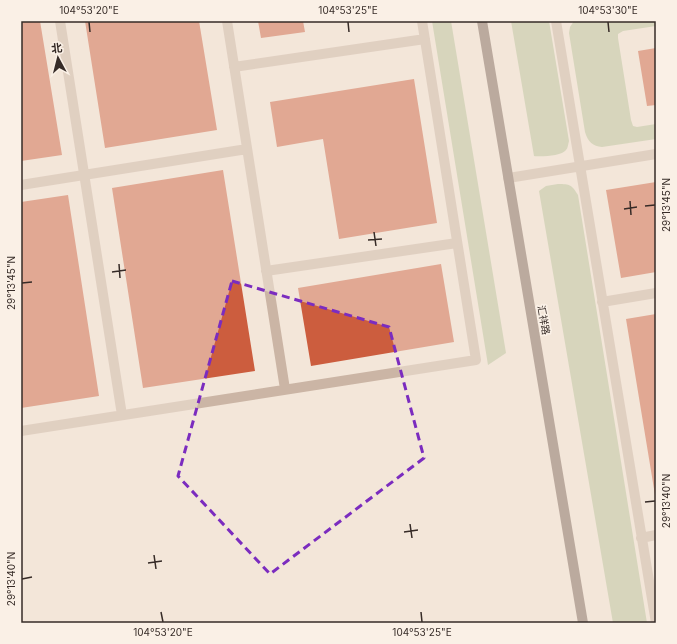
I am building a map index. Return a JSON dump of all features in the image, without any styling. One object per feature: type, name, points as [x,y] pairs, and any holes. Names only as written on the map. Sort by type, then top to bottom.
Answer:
[{"type":"main road","name":"汇祥路","points":[[482,21],[583,623]]},
{"type":"lane","points":[[60,21],[122,415]]},
{"type":"lane","points":[[227,21],[285,390]]},
{"type":"lane","points":[[21,431],[476,360],[422,21]]},
{"type":"lane","points":[[556,21],[656,623]]},
{"type":"lane","points":[[234,67],[425,39]]},
{"type":"lane","points":[[21,185],[247,149]]},
{"type":"lane","points":[[508,178],[656,154]]},
{"type":"lane","points":[[266,271],[457,243]]},
{"type":"lane","points":[[602,302],[656,293]]},
{"type":"lane","points":[[641,538],[656,535]]},
{"type":"highlighted area","points":[[232,281],[389,327],[424,458],[270,574],[178,476]]},
{"type":"green space","points":[[432,21],[451,21],[506,353],[488,365]]},
{"type":"green space","points":[[511,21],[549,21],[569,141],[567,149],[560,154],[534,156]]},
{"type":"green space","points":[[574,21],[656,21],[656,26],[623,31],[618,34],[618,38],[633,126],[637,127],[656,124],[656,139],[602,147],[596,146],[589,141],[585,132],[569,33],[570,27]]},
{"type":"green space","points":[[558,184],[570,186],[578,195],[647,623],[613,623],[539,191],[546,186]]},
{"type":"building","points":[[21,21],[40,21],[62,155],[21,161]]},
{"type":"building","points":[[85,21],[199,21],[217,130],[105,148]]},
{"type":"building","points":[[258,21],[303,21],[305,32],[261,38]]},
{"type":"building","points":[[656,48],[656,105],[647,106],[638,51]]},
{"type":"building","points":[[414,79],[437,223],[339,239],[323,139],[277,147],[270,102]]},
{"type":"building","points":[[223,170],[255,371],[143,388],[112,188]]},
{"type":"building","points":[[656,182],[656,272],[621,278],[606,190]]},
{"type":"building","points":[[68,195],[99,396],[21,408],[21,202]]},
{"type":"building","points":[[441,264],[454,342],[311,366],[298,288]]},
{"type":"building","points":[[656,314],[656,495],[655,495],[626,319]]}]
